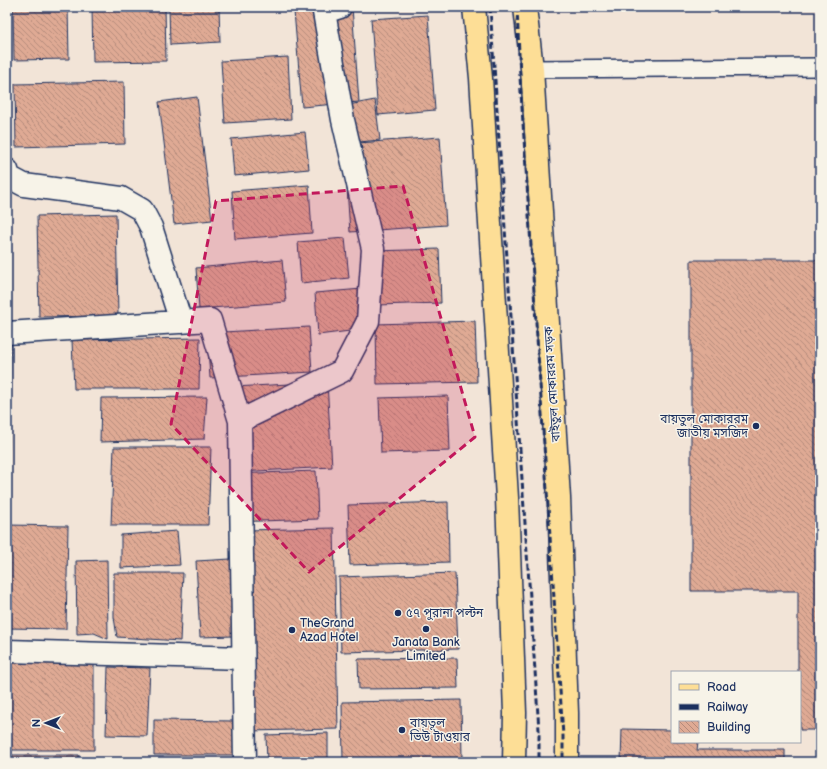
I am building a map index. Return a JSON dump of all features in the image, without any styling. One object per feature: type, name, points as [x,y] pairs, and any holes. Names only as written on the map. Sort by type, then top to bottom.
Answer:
[{"type":"main road","points":[[474,7],[481,78],[507,498],[515,713],[514,762]]},
{"type":"main road","name":"বাইতুল মোকাররম সড়ক","points":[[524,7],[532,69],[559,498],[567,712],[567,762]]},
{"type":"street","points":[[240,421],[342,371],[368,321],[373,249],[343,120],[324,12],[340,7]]},
{"type":"street","points":[[7,170],[9,177],[24,185],[121,198],[142,210],[151,227],[181,322]]},
{"type":"street","points":[[7,333],[210,320],[240,421],[244,762]]},
{"type":"street","points":[[7,651],[243,658]]},
{"type":"lane","points":[[532,69],[820,67]]},
{"type":"highlighted area","points":[[403,186],[475,437],[309,572],[171,424],[216,201]]},
{"type":"building","points":[[13,7],[68,7],[69,59],[14,60]]},
{"type":"building","points":[[92,7],[165,7],[166,61],[93,62]]},
{"type":"building","points":[[169,7],[219,7],[220,42],[170,45]]},
{"type":"building","points":[[352,7],[359,102],[302,107],[294,11]]},
{"type":"building","points":[[624,7],[673,7],[624,12]]},
{"type":"building","points":[[428,15],[435,110],[378,115],[371,19]]},
{"type":"building","points":[[288,57],[291,119],[225,123],[221,61]]},
{"type":"building","points":[[124,82],[125,144],[16,147],[15,84]]},
{"type":"building","points":[[197,97],[212,220],[174,224],[159,102]]},
{"type":"building","points":[[375,100],[380,140],[349,143],[343,106]]},
{"type":"building","points":[[305,132],[309,169],[234,176],[231,139]]},
{"type":"building","points":[[440,137],[446,225],[350,232],[344,144]]},
{"type":"building","points":[[309,185],[312,233],[235,239],[232,191]]},
{"type":"building","points":[[116,214],[118,316],[39,317],[37,216]]},
{"type":"building","points":[[345,238],[349,278],[301,283],[298,242]]},
{"type":"building","points":[[439,249],[441,303],[377,305],[375,251]]},
{"type":"building","points":[[282,260],[286,302],[199,309],[196,268]]},
{"type":"building","name":"বায়তুল মোকাররম জাতীয় মসজিদ","points":[[691,260],[820,260],[820,730],[801,730],[801,671],[798,671],[798,591],[691,591]]},
{"type":"building","points":[[362,289],[366,329],[318,335],[315,293]]},
{"type":"building","points":[[475,321],[477,382],[377,384],[376,324]]},
{"type":"building","points":[[309,327],[312,372],[210,378],[207,333]]},
{"type":"building","points":[[200,338],[199,389],[74,389],[72,340]]},
{"type":"building","points":[[7,341],[11,341],[8,474],[7,474]]},
{"type":"building","points":[[327,382],[332,467],[239,472],[234,387]]},
{"type":"building","points":[[448,396],[450,451],[381,453],[379,398]]},
{"type":"building","points":[[207,397],[204,439],[100,442],[101,398]]},
{"type":"building","points":[[114,447],[211,447],[208,525],[111,525]]},
{"type":"building","points":[[316,471],[318,519],[232,522],[231,474]]},
{"type":"building","points":[[448,502],[449,562],[350,565],[348,505]]},
{"type":"building","points":[[7,525],[68,526],[66,629],[7,628]]},
{"type":"building","name":"TheGrand Azad Hotel","points":[[334,528],[338,729],[250,731],[246,530]]},
{"type":"building","points":[[177,531],[180,565],[121,568],[121,535]]},
{"type":"building","points":[[231,559],[234,636],[200,637],[196,561]]},
{"type":"building","points":[[107,560],[108,639],[94,633],[77,634],[76,561]]},
{"type":"building","points":[[114,573],[183,573],[180,641],[117,637],[114,617]]},
{"type":"building","name":"৫৭ পুরানা পল্টন","points":[[455,573],[458,649],[341,652],[339,577]]},
{"type":"building","points":[[457,658],[458,688],[359,689],[358,659]]},
{"type":"building","points":[[7,661],[94,662],[94,750],[7,750]]},
{"type":"building","points":[[108,667],[150,668],[147,736],[106,735]]},
{"type":"building","name":"বায়তুল ভিউ টাওয়ার","points":[[461,700],[462,759],[343,761],[342,702]]},
{"type":"building","points":[[154,720],[235,721],[234,755],[154,755]]},
{"type":"building","points":[[622,729],[671,730],[671,743],[698,743],[697,750],[785,750],[785,762],[621,762]]},
{"type":"building","points":[[328,733],[328,761],[267,762],[266,735]]},
{"type":"building","points":[[7,755],[79,755],[79,762],[7,762]]},
{"type":"building","points":[[110,761],[193,762],[110,762]]},
{"type":"railway","points":[[490,7],[539,730],[539,762]]},
{"type":"railway","points":[[517,7],[520,77],[563,736],[563,762]]},
{"type":"place","name":"বায়তুল মোকাররম জাতীয় মসজিদ","points":[[756,426]]},
{"type":"place","name":"৫৭ পুরানা পল্টন","points":[[398,613]]},
{"type":"place","name":"Janata Bank Limited","points":[[426,629]]},
{"type":"place","name":"TheGrand Azad Hotel","points":[[292,630]]},
{"type":"place","name":"বায়তুল ভিউ টাওয়ার","points":[[402,730]]}]
